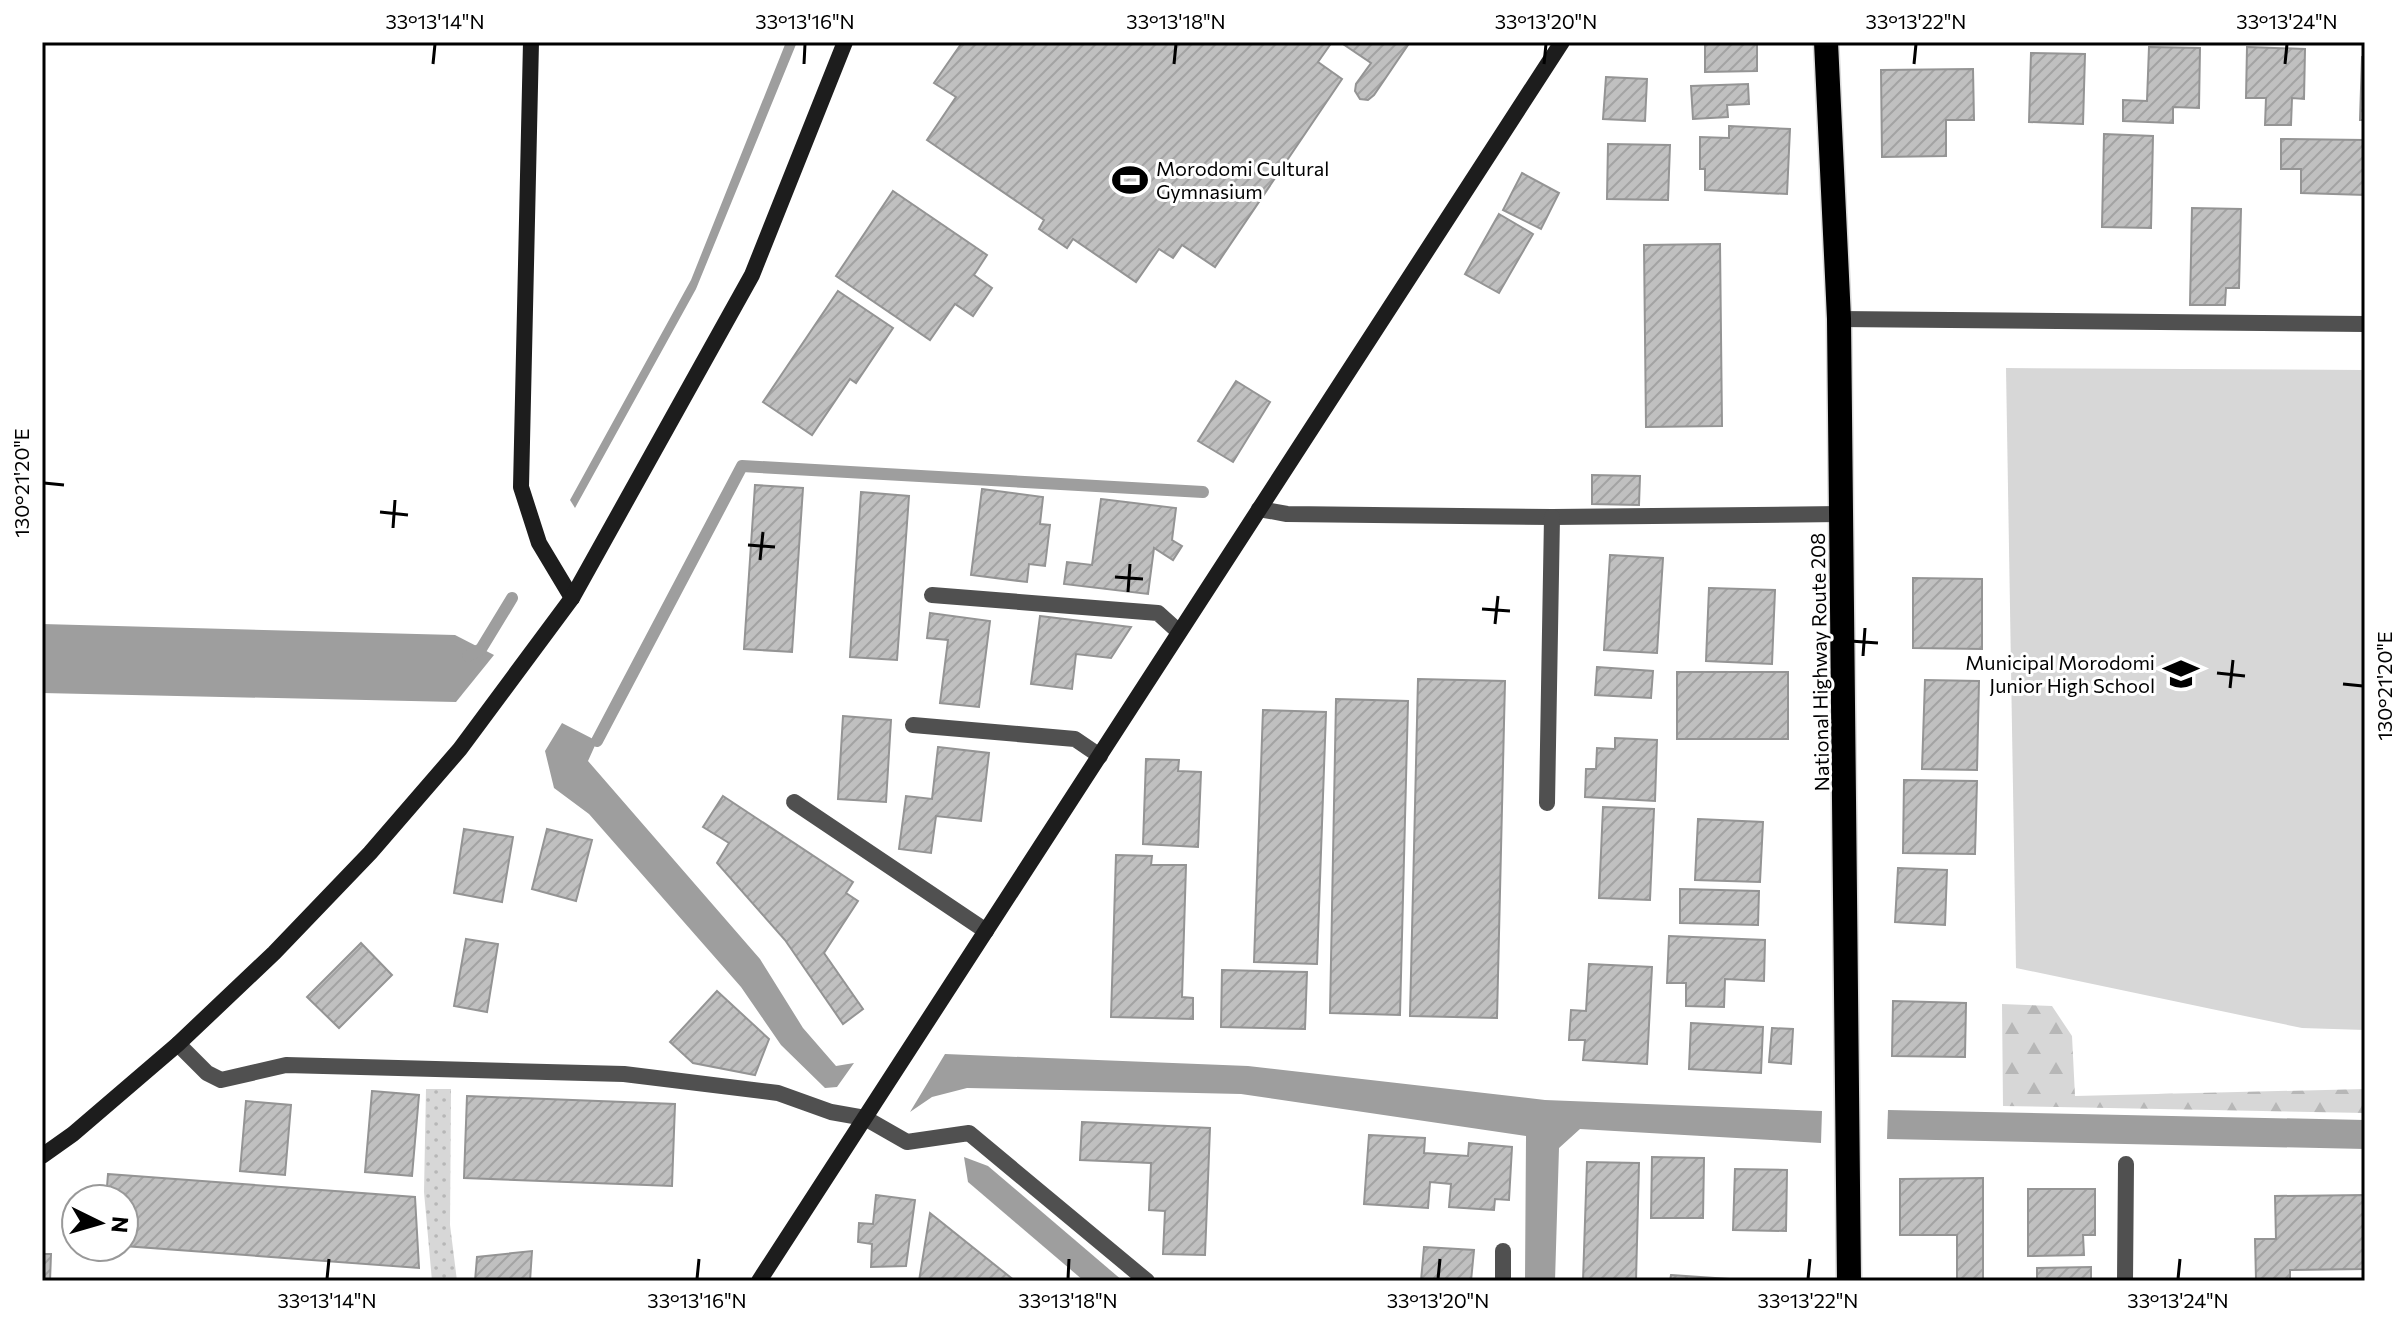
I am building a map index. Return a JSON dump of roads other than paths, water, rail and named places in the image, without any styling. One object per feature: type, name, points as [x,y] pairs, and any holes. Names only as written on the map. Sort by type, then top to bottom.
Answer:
[{"type":"highway","name":"National Highway Route 208","points":[[1826,42],[1839,319],[1849,1281]]},
{"type":"street","points":[[531,42],[521,487],[539,543],[572,598]]},
{"type":"street","points":[[42,1156],[73,1134],[178,1044],[274,953],[370,853],[460,749],[572,598],[752,275],[845,42]]},
{"type":"street","points":[[759,1281],[1562,42]]},
{"type":"street","points":[[1839,319],[2365,324]]},
{"type":"street","points":[[1259,509],[1287,514],[1552,517],[1841,514]]},
{"type":"street","points":[[1547,803],[1552,517]]},
{"type":"street","points":[[932,595],[1158,613],[1179,632]]},
{"type":"street","points":[[913,725],[1075,739],[1100,756]]},
{"type":"street","points":[[794,802],[986,931]]},
{"type":"street","points":[[178,1044],[207,1073],[221,1080],[286,1065],[624,1074],[778,1093],[831,1112],[865,1118],[907,1142],[969,1133],[1147,1281]]},
{"type":"street","points":[[2125,1281],[2126,1164]]},
{"type":"street","points":[[1503,1251],[1503,1281]]},
{"type":"waterway","points":[[597,741],[742,466],[1203,492]]},
{"type":"waterway","points":[[468,656],[481,649],[512,598]]},
{"type":"place","name":"Morodomi Cultural Gymnasium","points":[[1130,180]]},
{"type":"place","name":"Municipal Morodomi Junior High School","points":[[2181,674]]}]
